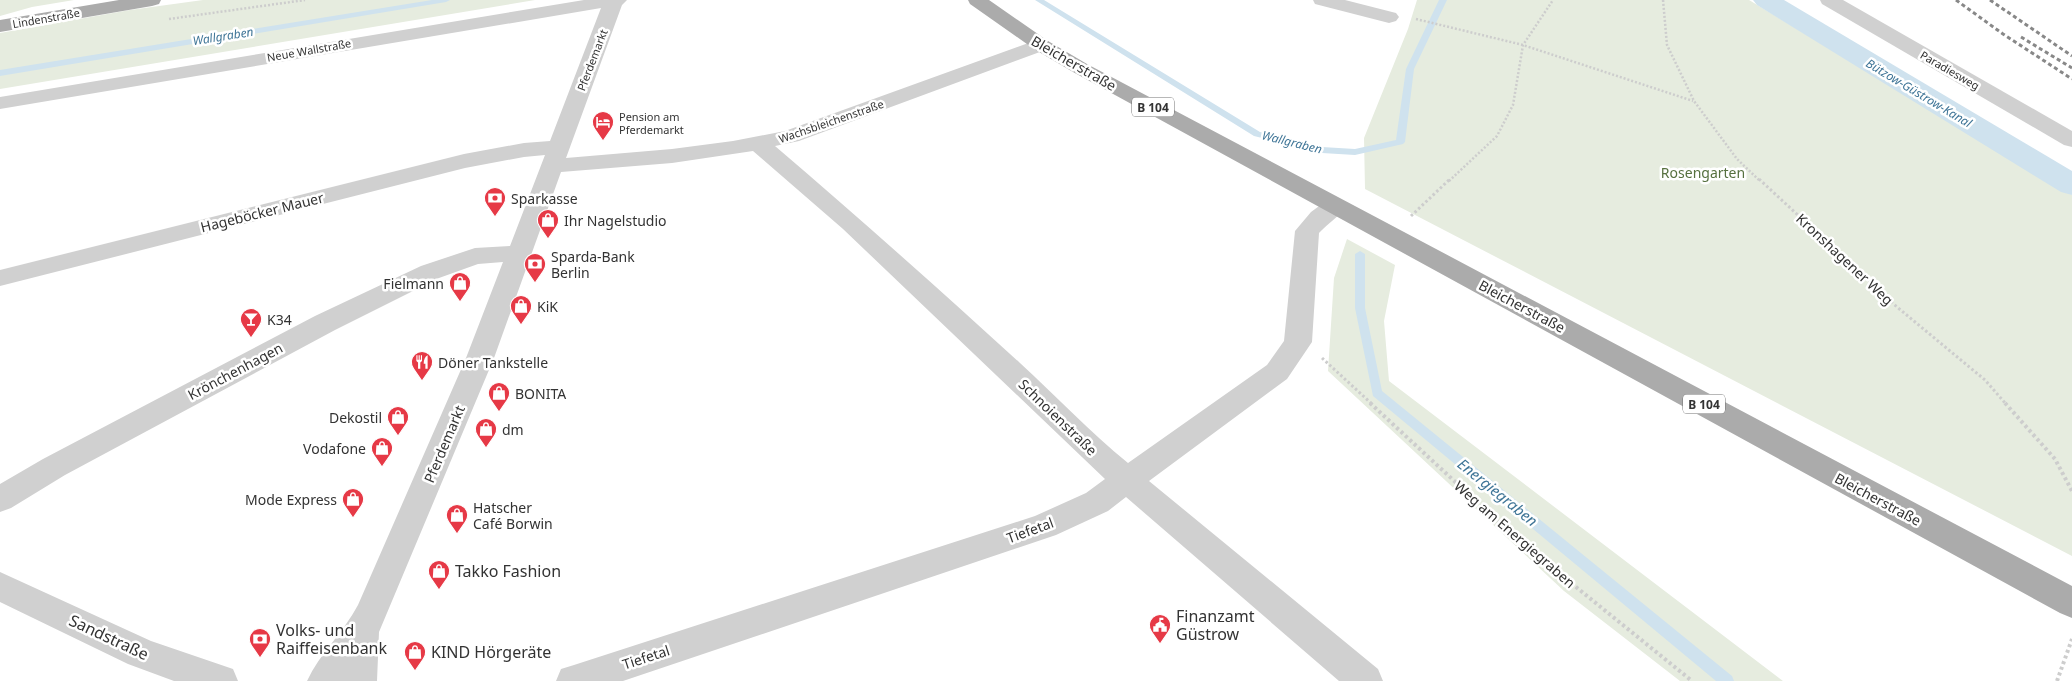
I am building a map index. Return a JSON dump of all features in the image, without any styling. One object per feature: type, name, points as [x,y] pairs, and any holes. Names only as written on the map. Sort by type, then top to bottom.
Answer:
[{"type":"main road","name":"Lindenstraße","points":[[0,26],[152,0]]},
{"type":"main road","name":"Bleicherstraße","points":[[977,0],[1041,45],[1335,206],[2072,603]]},
{"type":"street","name":"Neue Wallstraße","points":[[0,103],[615,0]]},
{"type":"street","name":"Pferdemarkt","points":[[325,681],[362,632],[374,610],[480,358],[520,253],[561,160],[615,0]]},
{"type":"street","points":[[1322,0],[1389,17]]},
{"type":"street","name":"Paradiesweg","points":[[1829,0],[2072,140]]},
{"type":"street","name":"Wachsbleichenstraße","points":[[561,160],[642,159],[759,144],[791,136],[1041,45]]},
{"type":"street","name":"Schnoienstraße","points":[[759,144],[852,224],[1011,371],[1093,451],[1365,681]]},
{"type":"street","name":"Hageböcker Mauer","points":[[0,278],[445,166],[524,150],[561,160]]},
{"type":"street","points":[[1298,342],[1307,231],[1320,216],[1335,206]]},
{"type":"street","name":"Krönchenhagen","points":[[0,499],[54,467],[325,323],[430,272],[475,256],[520,253]]},
{"type":"street","name":"Tiefetal","points":[[574,681],[1045,526],[1096,502],[1277,372],[1298,342]]},
{"type":"street","name":"Sandstraße","points":[[0,586],[141,653],[220,681]]},
{"type":"street","name":"Pferdemarkt","points":[[359,681],[362,632]]},
{"type":"path","points":[[1411,216],[1496,136],[1513,105],[1523,45],[1553,0]]},
{"type":"path","name":"Kronshagener Weg","points":[[1663,0],[1665,41],[1694,101],[1737,159],[1897,307],[1985,380],[2055,459],[2072,490]]},
{"type":"path","points":[[1421,20],[1523,45],[1694,101]]},
{"type":"path","name":"Weg am Energiegraben","points":[[1298,342],[1326,361],[1518,540],[1692,681]]},
{"type":"path","points":[[2057,681],[2072,640]]},
{"type":"green space","points":[[0,0],[74,0],[32,7],[0,16]]},
{"type":"green space","points":[[203,0],[535,0],[0,89],[0,33],[130,10]]},
{"type":"green space","name":"Rosengarten","points":[[1417,0],[1749,0],[2072,195],[2072,556],[1365,189],[1364,138],[1408,29]]},
{"type":"green space","points":[[1347,239],[1395,265],[1384,321],[1389,381],[1783,681],[1680,681],[1564,591],[1328,371],[1334,278]]},
{"type":"waterway","name":"Wallgraben","points":[[0,73],[446,0]]},
{"type":"waterway","name":"Wallgraben","points":[[1039,0],[1257,134],[1322,150],[1355,152],[1400,142],[1410,69],[1443,0]]},
{"type":"waterway","name":"Bützow-Güstrow-Kanal","points":[[1766,0],[2072,185]]},
{"type":"waterway","name":"Energiegraben","points":[[1360,254],[1360,308],[1377,393],[1727,681]]},
{"type":"railway","points":[[1956,0],[2003,34],[2072,79]]},
{"type":"railway","points":[[1990,0],[2072,56]]},
{"type":"railway","points":[[2021,37],[2072,68]]},
{"type":"place","name":"Pension am Pferdemarkt","points":[[603,141]]},
{"type":"place","name":"Sparkasse","points":[[495,217]]},
{"type":"place","name":"Ihr Nagelstudio","points":[[548,239]]},
{"type":"place","name":"Sparda-Bank Berlin","points":[[535,283]]},
{"type":"place","name":"Fielmann","points":[[460,302]]},
{"type":"place","name":"KiK","points":[[521,325]]},
{"type":"place","name":"K34","points":[[251,338]]},
{"type":"place","name":"Döner Tankstelle","points":[[422,381]]},
{"type":"place","name":"BONITA","points":[[499,412]]},
{"type":"place","name":"Dekostil","points":[[398,436]]},
{"type":"place","name":"dm","points":[[486,448]]},
{"type":"place","name":"Vodafone","points":[[382,467]]},
{"type":"place","name":"Mode Express","points":[[353,518]]},
{"type":"place","name":"Hatscher Café Borwin","points":[[457,534]]},
{"type":"place","name":"Takko Fashion","points":[[439,590]]},
{"type":"place","name":"Finanzamt Güstrow","points":[[1160,644]]},
{"type":"place","name":"Volks- und Raiffeisenbank","points":[[260,658]]},
{"type":"place","name":"KIND Hörgeräte","points":[[415,671]]}]
